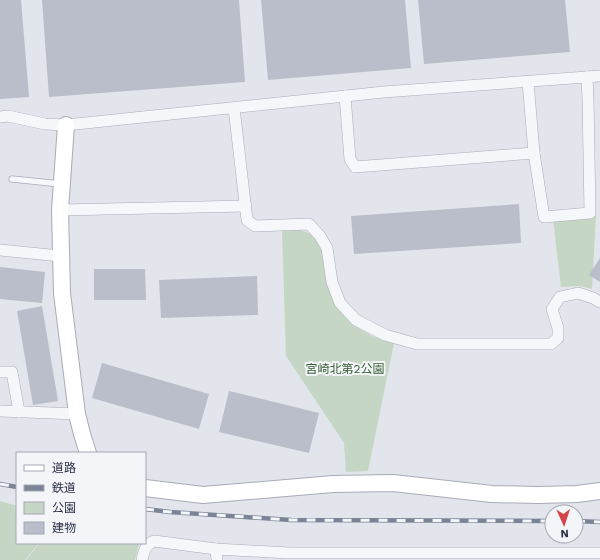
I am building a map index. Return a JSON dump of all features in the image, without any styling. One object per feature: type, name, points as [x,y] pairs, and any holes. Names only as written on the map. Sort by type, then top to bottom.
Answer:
[{"type":"street","points":[[0,117],[8,116],[45,124],[66,125],[384,92],[600,76]]},
{"type":"street","points":[[528,82],[534,153],[544,217],[590,213],[587,77]]},
{"type":"street","points":[[344,96],[350,159],[355,167],[534,153]]},
{"type":"street","points":[[234,108],[247,220],[255,226],[309,224],[320,236],[327,248],[332,282],[340,303],[356,320],[385,335],[417,344],[551,344],[558,338],[558,328],[552,309],[560,297],[578,294],[593,298],[600,302]]},
{"type":"street","points":[[66,125],[60,210],[62,293],[77,414],[88,452]]},
{"type":"street","points":[[60,210],[246,206]]},
{"type":"street","points":[[0,250],[60,256]]},
{"type":"street","points":[[0,372],[12,372],[19,412]]},
{"type":"street","points":[[0,411],[77,414]]},
{"type":"street","points":[[146,488],[203,495],[340,484],[392,483],[492,494],[538,495],[600,492]]},
{"type":"street","points":[[142,560],[148,544],[154,541],[216,555],[289,557],[512,556],[600,553]]},
{"type":"lane","points":[[12,179],[62,184]]},
{"type":"green space","points":[[596,216],[592,289],[579,286],[561,287],[553,219]]},
{"type":"green space","name":"宮崎北第2公園","points":[[301,230],[311,234],[318,240],[322,249],[330,293],[339,310],[351,324],[372,336],[394,343],[368,471],[346,472],[344,443],[286,356],[282,231]]},
{"type":"green space","points":[[0,501],[16,506],[16,544],[38,544],[25,560],[0,560]]},
{"type":"green space","points":[[39,544],[139,544],[135,560],[26,560]]},
{"type":"building","points":[[0,0],[21,0],[29,97],[0,99]]},
{"type":"building","points":[[42,0],[239,0],[245,82],[49,97]]},
{"type":"building","points":[[261,0],[405,0],[411,68],[268,80]]},
{"type":"building","points":[[418,0],[565,0],[570,52],[424,64]]},
{"type":"building","points":[[519,204],[521,243],[354,254],[351,216]]},
{"type":"building","points":[[600,258],[600,282],[589,275]]},
{"type":"building","points":[[0,267],[45,272],[42,303],[0,299]]},
{"type":"building","points":[[94,269],[145,269],[146,300],[94,300]]},
{"type":"building","points":[[257,276],[258,315],[161,318],[159,280]]},
{"type":"building","points":[[42,306],[58,401],[33,405],[17,311]]},
{"type":"building","points":[[102,363],[209,394],[199,429],[92,398]]},
{"type":"building","points":[[229,391],[319,413],[309,453],[219,432]]},
{"type":"railway","points":[[0,484],[16,487]]},
{"type":"railway","points":[[146,509],[291,520],[544,521]]},
{"type":"railway","points":[[584,521],[600,522]]}]
